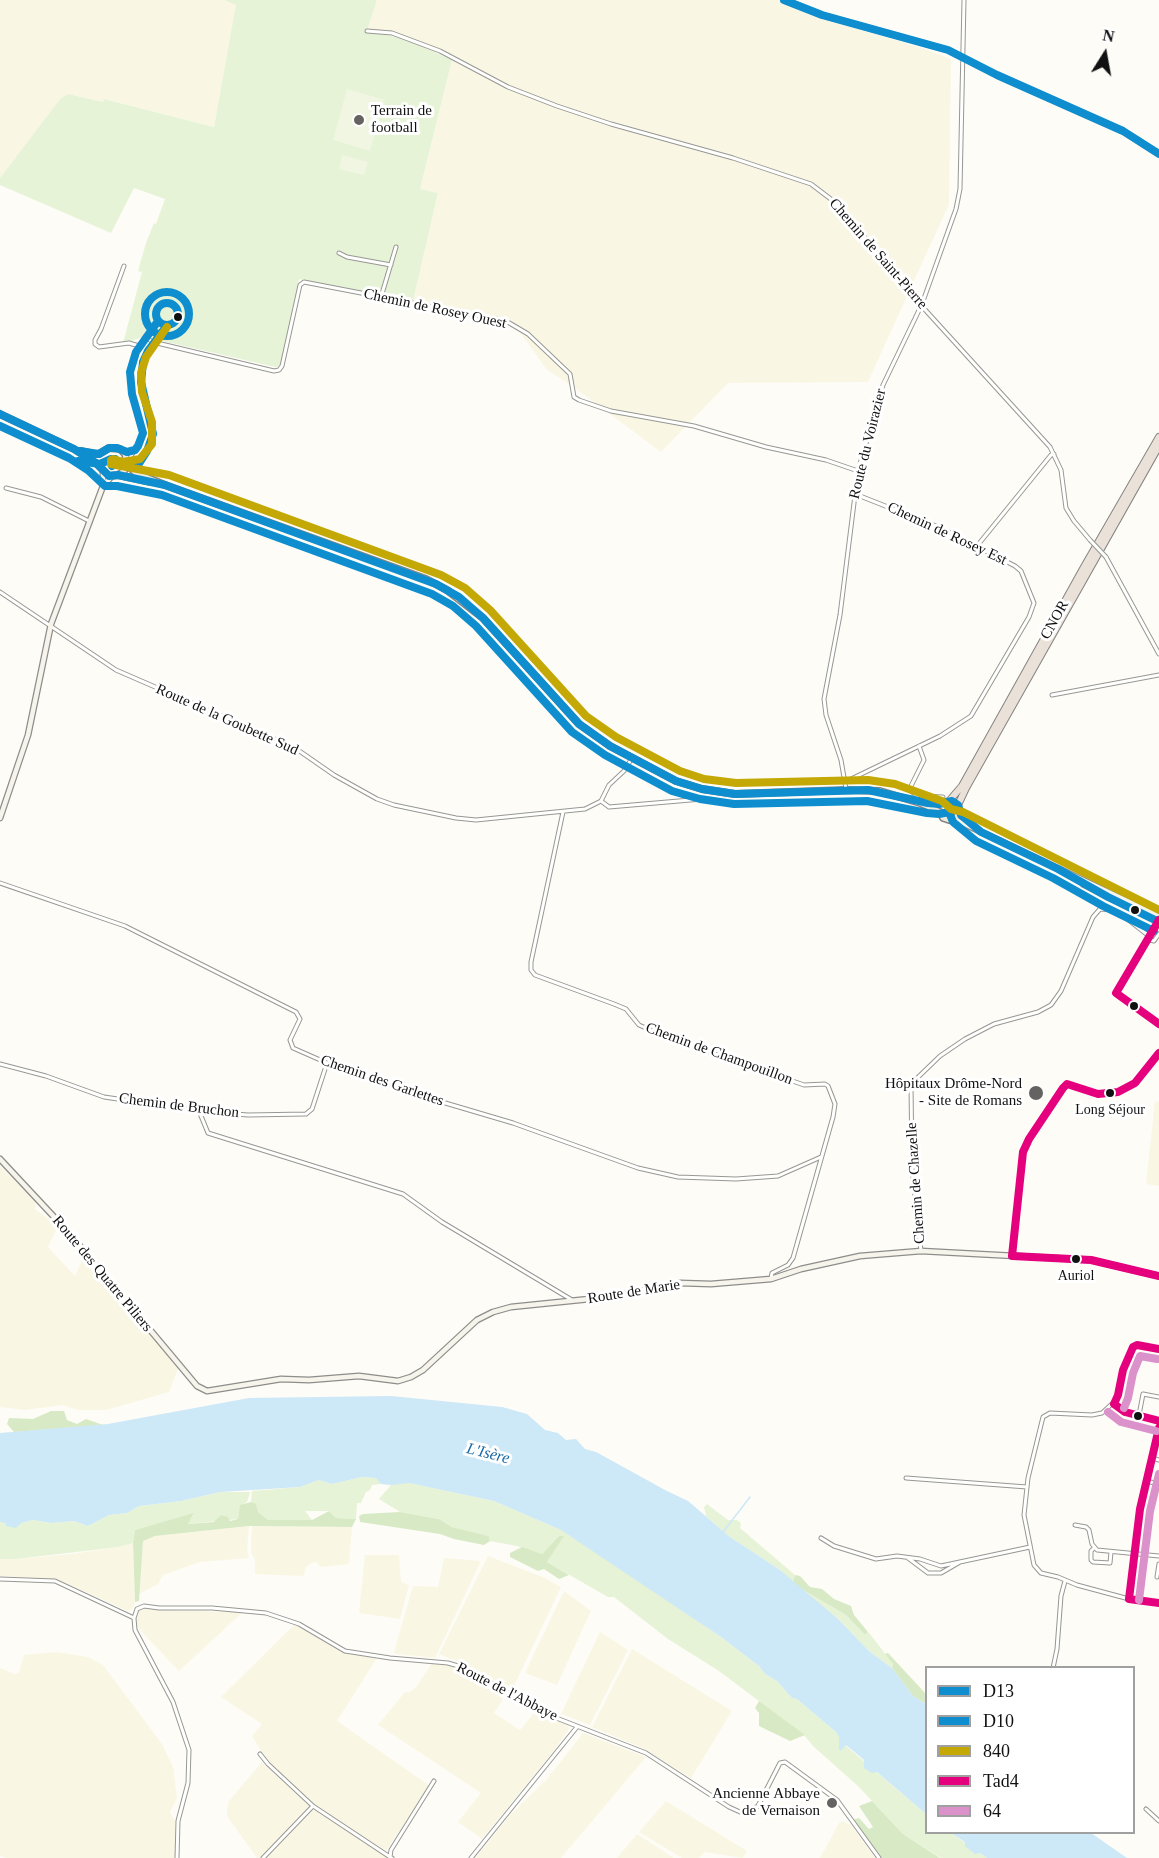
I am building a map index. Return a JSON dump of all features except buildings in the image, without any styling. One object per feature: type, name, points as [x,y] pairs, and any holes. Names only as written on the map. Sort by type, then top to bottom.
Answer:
[{"type":"highway","name":"CNOR","points":[[945,800],[962,786],[1159,437]]},
{"type":"highway","name":"CNOR","points":[[959,808],[966,788],[1159,446]]},
{"type":"main road","points":[[0,414],[74,449],[94,454],[113,448],[123,452],[127,463],[136,473],[416,575],[447,590],[483,618],[579,724],[599,740],[676,781],[720,793],[754,795],[846,790],[880,791],[915,801],[940,812],[946,819],[954,819],[959,808],[945,800],[915,801]]},
{"type":"main road","points":[[74,449],[99,466],[103,472],[165,485]]},
{"type":"main road","points":[[99,466],[102,452]]},
{"type":"main road","points":[[115,476],[124,471],[127,463]]},
{"type":"main road","points":[[940,812],[945,800]]},
{"type":"street","points":[[784,0],[822,15],[935,46],[962,56],[998,75],[1123,131],[1159,154]]},
{"type":"street","name":"Route du Voirazier","points":[[846,790],[841,760],[826,715],[824,699],[840,615],[854,493],[858,471],[883,385],[922,304],[956,209],[960,189],[964,0]]},
{"type":"street","name":"Chemin de Saint-Pierre","points":[[367,31],[392,33],[430,47],[508,87],[557,106],[611,124],[733,158],[811,184],[832,200],[888,269],[1055,454],[1061,470],[1066,508],[1074,521],[1106,557],[1159,654]]},
{"type":"street","points":[[381,297],[396,248]]},
{"type":"street","points":[[339,253],[347,257],[392,265]]},
{"type":"street","points":[[124,266],[95,344],[99,347],[129,343],[139,346],[130,372],[132,394],[143,433],[142,440],[127,463]]},
{"type":"street","name":"Chemin de Rosey Ouest","points":[[139,346],[145,337],[164,345],[274,371],[279,370],[282,366],[302,282],[506,321],[528,334],[570,374],[574,396],[579,400],[611,411],[694,426],[766,447],[826,459],[858,471]]},
{"type":"street","points":[[123,452],[135,450]]},
{"type":"street","points":[[977,546],[1051,455],[1055,454]]},
{"type":"street","points":[[0,818],[28,735],[50,626],[103,486],[103,472]]},
{"type":"street","points":[[103,486],[115,476]]},
{"type":"street","points":[[6,488],[41,497],[89,521]]},
{"type":"street","name":"Chemin de Rosey Est","points":[[845,780],[940,736],[973,714],[1033,610],[1034,603],[1019,569],[941,528],[854,493]]},
{"type":"street","name":"Route de la Goubette Sud","points":[[0,592],[116,670],[298,750],[334,775],[377,799],[394,805],[466,819],[563,812],[585,809],[601,801]]},
{"type":"street","points":[[1052,695],[1159,675]]},
{"type":"street","points":[[919,746],[924,760],[910,790],[917,796],[945,800]]},
{"type":"street","points":[[632,758],[624,771],[609,785],[601,801],[606,806],[702,799]]},
{"type":"street","points":[[959,808],[981,832]]},
{"type":"street","name":"Chemin de Champouillon","points":[[563,812],[531,970],[535,975],[626,1009],[639,1024],[666,1037],[804,1085],[825,1084],[835,1104],[821,1157]]},
{"type":"street","points":[[954,819],[1058,869],[1100,893],[1158,919],[1150,935],[1149,940],[1154,941],[1157,936],[1150,935]]},
{"type":"street","name":"Chemin des Garlettes","points":[[0,883],[125,926],[296,1012],[300,1019],[290,1044],[293,1048],[327,1063],[442,1102],[513,1123],[657,1173],[705,1179],[778,1176],[821,1157]]},
{"type":"street","name":"Chemin de Chazelle","points":[[921,1251],[912,1168],[911,1084],[940,1056],[965,1039],[994,1024],[1038,1012],[1051,1005],[1061,991],[1093,917],[1100,909],[1112,910],[1150,935]]},
{"type":"street","name":"Chemin de Bruchon","points":[[0,1064],[46,1076],[104,1097],[199,1111],[248,1115],[306,1114],[312,1109],[327,1063]]},
{"type":"street","points":[[1012,1256],[1023,1152],[1051,1106]]},
{"type":"street","points":[[199,1111],[208,1133],[403,1194],[442,1222],[573,1301]]},
{"type":"street","points":[[771,1279],[771,1273],[788,1265],[793,1258],[821,1157]]},
{"type":"street","name":"Route des Quatre Piliers","points":[[0,1159],[70,1234],[197,1386],[203,1390]]},
{"type":"street","name":"Route de Marie","points":[[203,1390],[286,1379],[309,1380],[359,1376],[405,1380],[423,1370],[477,1320],[511,1307],[609,1297],[680,1283],[711,1284],[771,1279],[801,1269],[860,1256],[921,1251],[1091,1260],[1159,1276]]},
{"type":"street","points":[[1159,1348],[1137,1345],[1133,1347],[1123,1370],[1114,1404],[1102,1413],[1092,1415],[1046,1414],[1041,1421],[1027,1487],[1024,1515],[1035,1569],[1041,1573],[1129,1599],[1159,1603]]},
{"type":"street","points":[[1139,1415],[1143,1394],[1159,1397]]},
{"type":"street","points":[[1114,1404],[1125,1412],[1159,1420]]},
{"type":"street","points":[[1129,1599],[1139,1518],[1159,1428]]},
{"type":"street","points":[[1152,1458],[1159,1460]]},
{"type":"street","points":[[906,1478],[1027,1487]]},
{"type":"street","points":[[1146,1481],[1159,1484]]},
{"type":"street","points":[[1075,1525],[1086,1527],[1089,1530],[1094,1548],[1091,1551],[1093,1562],[1110,1563],[1111,1552]]},
{"type":"street","points":[[821,1538],[834,1546],[876,1559],[907,1557],[941,1566],[1030,1547]]},
{"type":"street","points":[[1094,1548],[1111,1552],[1158,1556],[1159,1549]]},
{"type":"street","points":[[907,1557],[928,1573],[941,1573],[962,1561]]},
{"type":"street","points":[[1157,1577],[1159,1564]]},
{"type":"street","points":[[0,1579],[56,1581],[134,1618],[135,1630],[173,1702],[189,1750],[188,1783],[177,1821],[177,1858]]},
{"type":"street","points":[[1053,1666],[1061,1596],[1066,1580]]},
{"type":"street","name":"Route de l'Abbaye","points":[[134,1618],[137,1609],[144,1605],[159,1608],[212,1608],[257,1612],[281,1617],[308,1628],[345,1651],[448,1663],[465,1668],[528,1706],[646,1753],[729,1808],[740,1812],[748,1812],[756,1808],[783,1761],[789,1763],[837,1800],[879,1858]]},
{"type":"street","points":[[471,1858],[577,1727]]},
{"type":"street","points":[[260,1754],[313,1806],[392,1857]]},
{"type":"street","points":[[392,1857],[391,1850],[434,1781]]},
{"type":"street","points":[[263,1858],[313,1806]]},
{"type":"street","points":[[1146,1809],[1159,1821]]},
{"type":"shaded area","points":[[0,0],[224,0],[237,5],[214,127],[105,99],[104,102],[68,94],[61,99],[0,178]]},
{"type":"shaded area","points":[[377,0],[778,0],[807,14],[951,59],[949,204],[868,382],[728,383],[661,452],[547,370],[511,320],[413,301],[438,193],[420,189],[452,60],[405,39],[367,31]]},
{"type":"shaded area","points":[[1155,1101],[1159,1102],[1159,1186],[1146,1184]]},
{"type":"shaded area","points":[[0,1166],[35,1201],[35,1209],[58,1226],[48,1247],[75,1276],[82,1260],[127,1304],[178,1369],[169,1392],[106,1410],[78,1410],[63,1405],[25,1410],[0,1407]]},
{"type":"shaded area","points":[[249,1526],[247,1551],[249,1558],[200,1562],[163,1575],[158,1584],[139,1594],[143,1541],[155,1536]]},
{"type":"shaded area","points":[[252,1526],[352,1527],[349,1564],[321,1567],[316,1562],[311,1563],[305,1569],[304,1575],[300,1576],[255,1574],[255,1560],[251,1553]]},
{"type":"shaded area","points":[[133,1543],[135,1602],[132,1609],[128,1611],[59,1580],[0,1576],[0,1559],[71,1554]]},
{"type":"shaded area","points":[[365,1555],[399,1555],[401,1582],[409,1585],[400,1619],[359,1613]]},
{"type":"shaded area","points":[[488,1556],[545,1578],[561,1587],[512,1690],[473,1668],[439,1654]]},
{"type":"shaded area","points":[[446,1558],[481,1561],[435,1658],[395,1654],[413,1586],[438,1587]]},
{"type":"shaded area","points":[[564,1591],[591,1611],[557,1685],[525,1673]]},
{"type":"shaded area","points":[[145,1608],[243,1612],[179,1671],[137,1627],[136,1619],[139,1610]]},
{"type":"shaded area","points":[[295,1624],[345,1652],[377,1658],[337,1721],[430,1786],[386,1851],[313,1804],[269,1764],[252,1736],[262,1724],[221,1697]]},
{"type":"shaded area","points":[[600,1632],[628,1650],[590,1725],[561,1714]]},
{"type":"shaded area","points":[[632,1649],[732,1711],[691,1778],[642,1748],[592,1727]]},
{"type":"shaded area","points":[[57,1652],[88,1657],[103,1665],[162,1744],[173,1767],[177,1798],[170,1812],[175,1822],[176,1858],[6,1858],[0,1856],[0,1668],[14,1674],[19,1673],[24,1655]]},
{"type":"shaded area","points":[[432,1663],[448,1664],[463,1669],[499,1690],[497,1693],[502,1701],[494,1713],[520,1730],[534,1713],[568,1725],[569,1729],[553,1752],[482,1839],[458,1822],[481,1793],[378,1725],[405,1692],[410,1692],[417,1686]]},
{"type":"shaded area","points":[[583,1733],[646,1757],[561,1858],[475,1858],[511,1814],[547,1779]]},
{"type":"shaded area","points":[[262,1762],[311,1807],[261,1858],[257,1858],[227,1816],[227,1809],[229,1801]]},
{"type":"shaded area","points":[[666,1801],[747,1851],[743,1858],[705,1852],[699,1858],[682,1858],[639,1832]]},
{"type":"shaded area","points":[[316,1810],[389,1858],[266,1858],[311,1811]]},
{"type":"shaded area","points":[[842,1821],[851,1825],[875,1858],[820,1858]]},
{"type":"shaded area","points":[[637,1834],[674,1858],[617,1858]]},
{"type":"green space","points":[[224,0],[377,0],[367,31],[405,39],[452,60],[420,189],[438,193],[413,301],[299,279],[280,366],[275,367],[154,339],[149,336],[154,331],[151,328],[141,338],[123,343],[142,272],[138,271],[146,243],[165,199],[134,188],[111,233],[0,185],[0,178],[61,98],[68,94],[103,102],[104,99],[214,127],[236,5]]},
{"type":"green space","name":"Terrain de football","points":[[347,89],[385,100],[370,151],[333,140]]},
{"type":"green space","points":[[342,155],[368,162],[364,175],[339,169]]},
{"type":"green space","points":[[51,1411],[64,1411],[67,1420],[77,1424],[86,1419],[103,1425],[14,1432],[7,1424],[9,1418],[33,1419]]},
{"type":"green space","points":[[362,1477],[376,1478],[381,1484],[372,1485],[361,1503],[357,1503],[356,1519],[336,1518],[329,1511],[305,1511],[312,1520],[268,1520],[251,1502],[252,1491],[300,1487],[319,1480],[332,1484]]},
{"type":"green space","points":[[409,1483],[494,1501],[561,1530],[721,1637],[759,1666],[765,1674],[777,1681],[792,1698],[797,1699],[836,1732],[839,1736],[839,1750],[841,1751],[845,1745],[925,1813],[925,1834],[952,1834],[987,1858],[941,1858],[903,1834],[858,1786],[813,1746],[804,1735],[719,1671],[668,1639],[614,1597],[608,1597],[547,1562],[563,1536],[559,1536],[542,1554],[490,1541],[489,1536],[452,1527],[439,1519],[400,1512],[379,1499],[391,1485]]},
{"type":"green space","points":[[220,1492],[250,1492],[247,1502],[240,1506],[238,1519],[187,1524],[194,1514],[135,1530],[133,1543],[119,1547],[0,1559],[0,1522],[74,1521],[88,1526],[109,1515],[127,1513],[139,1506],[181,1501]]},
{"type":"green space","points":[[251,1502],[256,1504],[258,1512],[268,1520],[312,1520],[329,1511],[336,1518],[356,1519],[352,1527],[249,1526],[155,1536],[143,1541],[139,1601],[135,1602],[133,1543],[135,1530],[194,1513],[188,1524],[214,1522],[221,1515],[228,1517],[230,1521],[238,1519],[240,1505]]},
{"type":"green space","points":[[707,1504],[728,1520],[737,1520],[741,1523],[740,1528],[795,1575],[793,1582],[780,1570],[730,1537],[706,1516],[704,1507]]},
{"type":"green space","points":[[400,1512],[439,1519],[452,1527],[489,1536],[490,1541],[484,1545],[440,1534],[360,1522],[359,1516],[363,1514]]},
{"type":"green space","points":[[559,1536],[564,1536],[547,1562],[569,1575],[559,1579],[544,1569],[538,1571],[510,1557],[510,1553],[522,1547],[542,1554]]},
{"type":"green space","points":[[795,1575],[800,1576],[810,1587],[822,1589],[834,1599],[851,1606],[854,1615],[868,1632],[865,1635],[846,1615],[798,1587],[793,1582]]},
{"type":"green space","points":[[798,1587],[846,1615],[865,1635],[868,1632],[893,1664],[892,1668],[870,1652],[838,1619]]},
{"type":"green space","points":[[888,1653],[925,1693],[925,1703],[913,1696],[892,1668],[893,1664],[885,1654]]},
{"type":"green space","points":[[759,1701],[805,1735],[790,1741],[759,1726],[759,1713],[755,1708]]},
{"type":"green space","points":[[872,1801],[903,1834],[940,1858],[881,1858],[853,1823],[859,1818],[869,1829],[873,1827],[859,1806]]},
{"type":"water","name":"L'Isère","points":[[391,1396],[502,1407],[527,1414],[545,1430],[558,1433],[566,1440],[576,1439],[585,1449],[596,1452],[688,1501],[730,1537],[780,1570],[838,1619],[870,1652],[892,1668],[913,1696],[925,1703],[925,1813],[877,1772],[872,1773],[864,1768],[864,1760],[846,1745],[841,1751],[839,1750],[839,1737],[836,1732],[797,1699],[792,1698],[759,1666],[721,1637],[561,1530],[494,1501],[409,1483],[381,1484],[376,1478],[362,1477],[332,1484],[319,1480],[300,1487],[220,1492],[181,1501],[139,1506],[127,1513],[109,1515],[88,1526],[74,1521],[51,1523],[33,1520],[21,1523],[16,1528],[0,1522],[0,1433],[108,1424],[249,1398]]},
{"type":"water","points":[[953,1834],[1092,1834],[1127,1858],[987,1858],[980,1853],[975,1854],[965,1846],[965,1842]]},
{"type":"waterway","points":[[723,1532],[750,1497]]},
{"type":"transit line","name":"D13","points":[[784,0],[822,15],[948,50],[997,75],[1123,131],[1159,154]]},
{"type":"transit line","name":"D10","points":[[167,292],[182,299],[189,314],[182,329],[167,336],[152,329],[145,314],[152,299],[167,292]]},
{"type":"transit line","name":"D13","points":[[163,303],[171,303],[178,310],[178,314],[178,318],[171,325],[163,325],[156,318],[156,310],[163,303]]},
{"type":"transit line","name":"D13","points":[[79,451],[99,454],[109,448],[117,448],[127,452],[135,450],[138,446],[143,433],[132,394],[130,372],[136,352],[158,321]]},
{"type":"transit line","name":"D10","points":[[138,465],[147,451],[153,434],[141,382],[143,362],[148,351],[166,327]]},
{"type":"transit line","name":"840","points":[[167,327],[146,357],[141,373],[142,392],[152,422],[152,444],[140,459],[123,462],[113,459],[111,464],[169,475],[441,575],[465,588],[490,610],[586,716],[616,737],[680,771],[704,779],[736,783],[868,780],[895,784],[942,801],[951,809],[963,812],[1159,910]]},
{"type":"transit line","name":"D13","points":[[0,414],[74,449],[96,463],[109,476],[118,475],[165,485],[436,584],[459,597],[483,618],[579,724],[610,746],[676,781],[702,789],[735,794],[868,790],[928,803],[939,804],[952,801],[958,805],[961,815],[981,832],[1159,922]]},
{"type":"transit line","name":"D10","points":[[0,426],[69,458],[89,471],[105,486],[117,486],[162,495],[432,594],[453,606],[476,626],[572,732],[605,755],[672,791],[700,799],[734,804],[867,801],[927,813],[949,812],[953,822],[976,841],[1154,931]]},
{"type":"transit line","name":"D10","points":[[78,461],[100,464],[115,459],[115,464],[112,466]]},
{"type":"transit line","name":"Tad4","points":[[1159,920],[1116,993],[1159,1024]]},
{"type":"transit line","name":"Tad4","points":[[1159,1053],[1135,1083],[1118,1092],[1098,1094],[1067,1084],[1063,1088],[1029,1139],[1023,1152],[1012,1256],[1091,1260],[1159,1276]]},
{"type":"transit line","name":"Tad4","points":[[1159,1349],[1137,1345],[1133,1347],[1123,1370],[1114,1404],[1125,1412],[1159,1421]]},
{"type":"transit line","name":"64","points":[[1124,1408],[1140,1356],[1157,1359]]},
{"type":"transit line","name":"64","points":[[1108,1412],[1121,1422],[1156,1431]]},
{"type":"transit line","name":"Tad4","points":[[1159,1428],[1140,1509],[1129,1599],[1159,1603]]},
{"type":"transit line","name":"64","points":[[1139,1600],[1150,1511],[1159,1474]]},
{"type":"place","name":"Terrain de football","points":[[359,120]]},
{"type":"place","name":"Hôpitaux Drôme-Nord - Site de Romans","points":[[1036,1093]]},
{"type":"place","name":"Long Séjour","points":[[1110,1093]]},
{"type":"place","name":"Auriol","points":[[1076,1259]]},
{"type":"place","name":"Ancienne Abbaye de Vernaison","points":[[832,1803]]}]
